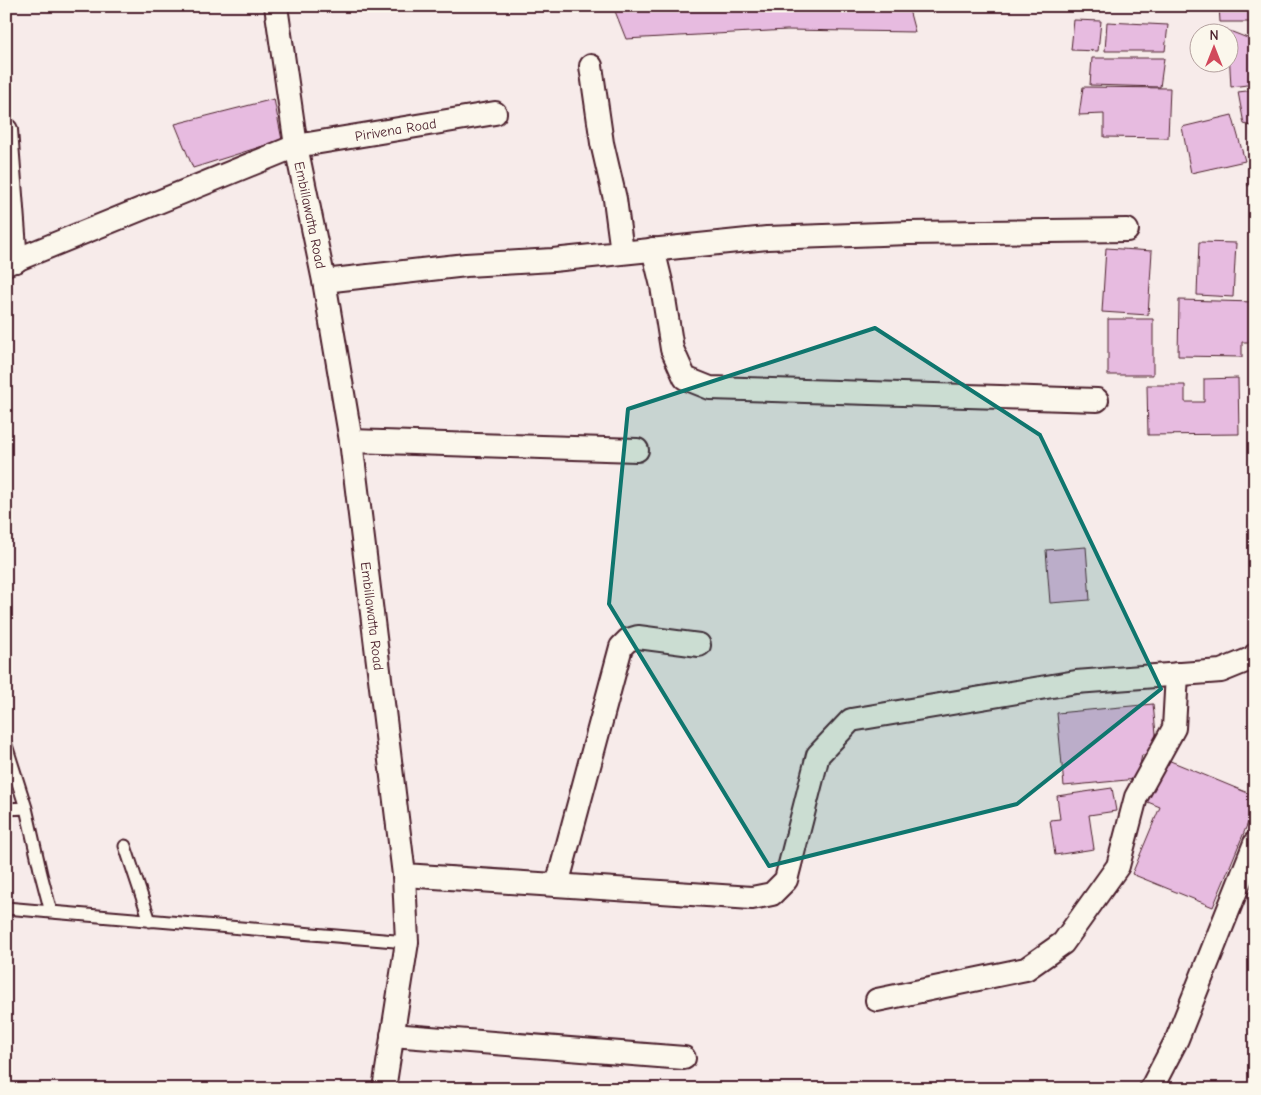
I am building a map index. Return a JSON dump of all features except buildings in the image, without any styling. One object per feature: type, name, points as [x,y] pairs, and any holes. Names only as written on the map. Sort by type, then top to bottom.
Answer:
[{"type":"street","name":"Embillawatta Road","points":[[276,6],[296,146],[324,281],[351,441],[404,875],[407,942],[384,1089]]},
{"type":"street","points":[[591,66],[602,143],[615,199],[622,252]]},
{"type":"street","name":"Pirivena Road","points":[[296,146],[495,113]]},
{"type":"street","points":[[6,130],[11,263]]},
{"type":"street","name":"Embillawatta Road","points":[[11,263],[296,146]]},
{"type":"street","points":[[324,281],[466,265],[553,260],[766,238],[909,233],[1126,230]]},
{"type":"street","points":[[653,249],[662,286],[672,349],[685,378],[710,388],[1097,400]]},
{"type":"street","points":[[351,441],[637,450]]},
{"type":"street","points":[[558,885],[621,647],[628,640],[638,637],[700,645]]},
{"type":"street","points":[[404,875],[752,898],[772,894],[786,880],[818,755],[851,720],[1076,682],[1221,671],[1253,658],[1255,655]]},
{"type":"street","points":[[877,1000],[1026,969],[1063,943],[1118,866],[1136,797],[1174,728],[1177,674]]},
{"type":"street","points":[[1152,1089],[1177,1039],[1255,843]]},
{"type":"street","points":[[392,1035],[684,1058]]},
{"type":"lane","points":[[6,744],[26,808],[51,912]]},
{"type":"lane","points":[[6,809],[26,808]]},
{"type":"lane","points":[[125,846],[150,921]]},
{"type":"lane","points":[[6,908],[407,942]]},
{"type":"highlighted area","points":[[875,328],[1040,435],[1161,689],[1017,804],[769,866],[609,604],[628,409]]}]
